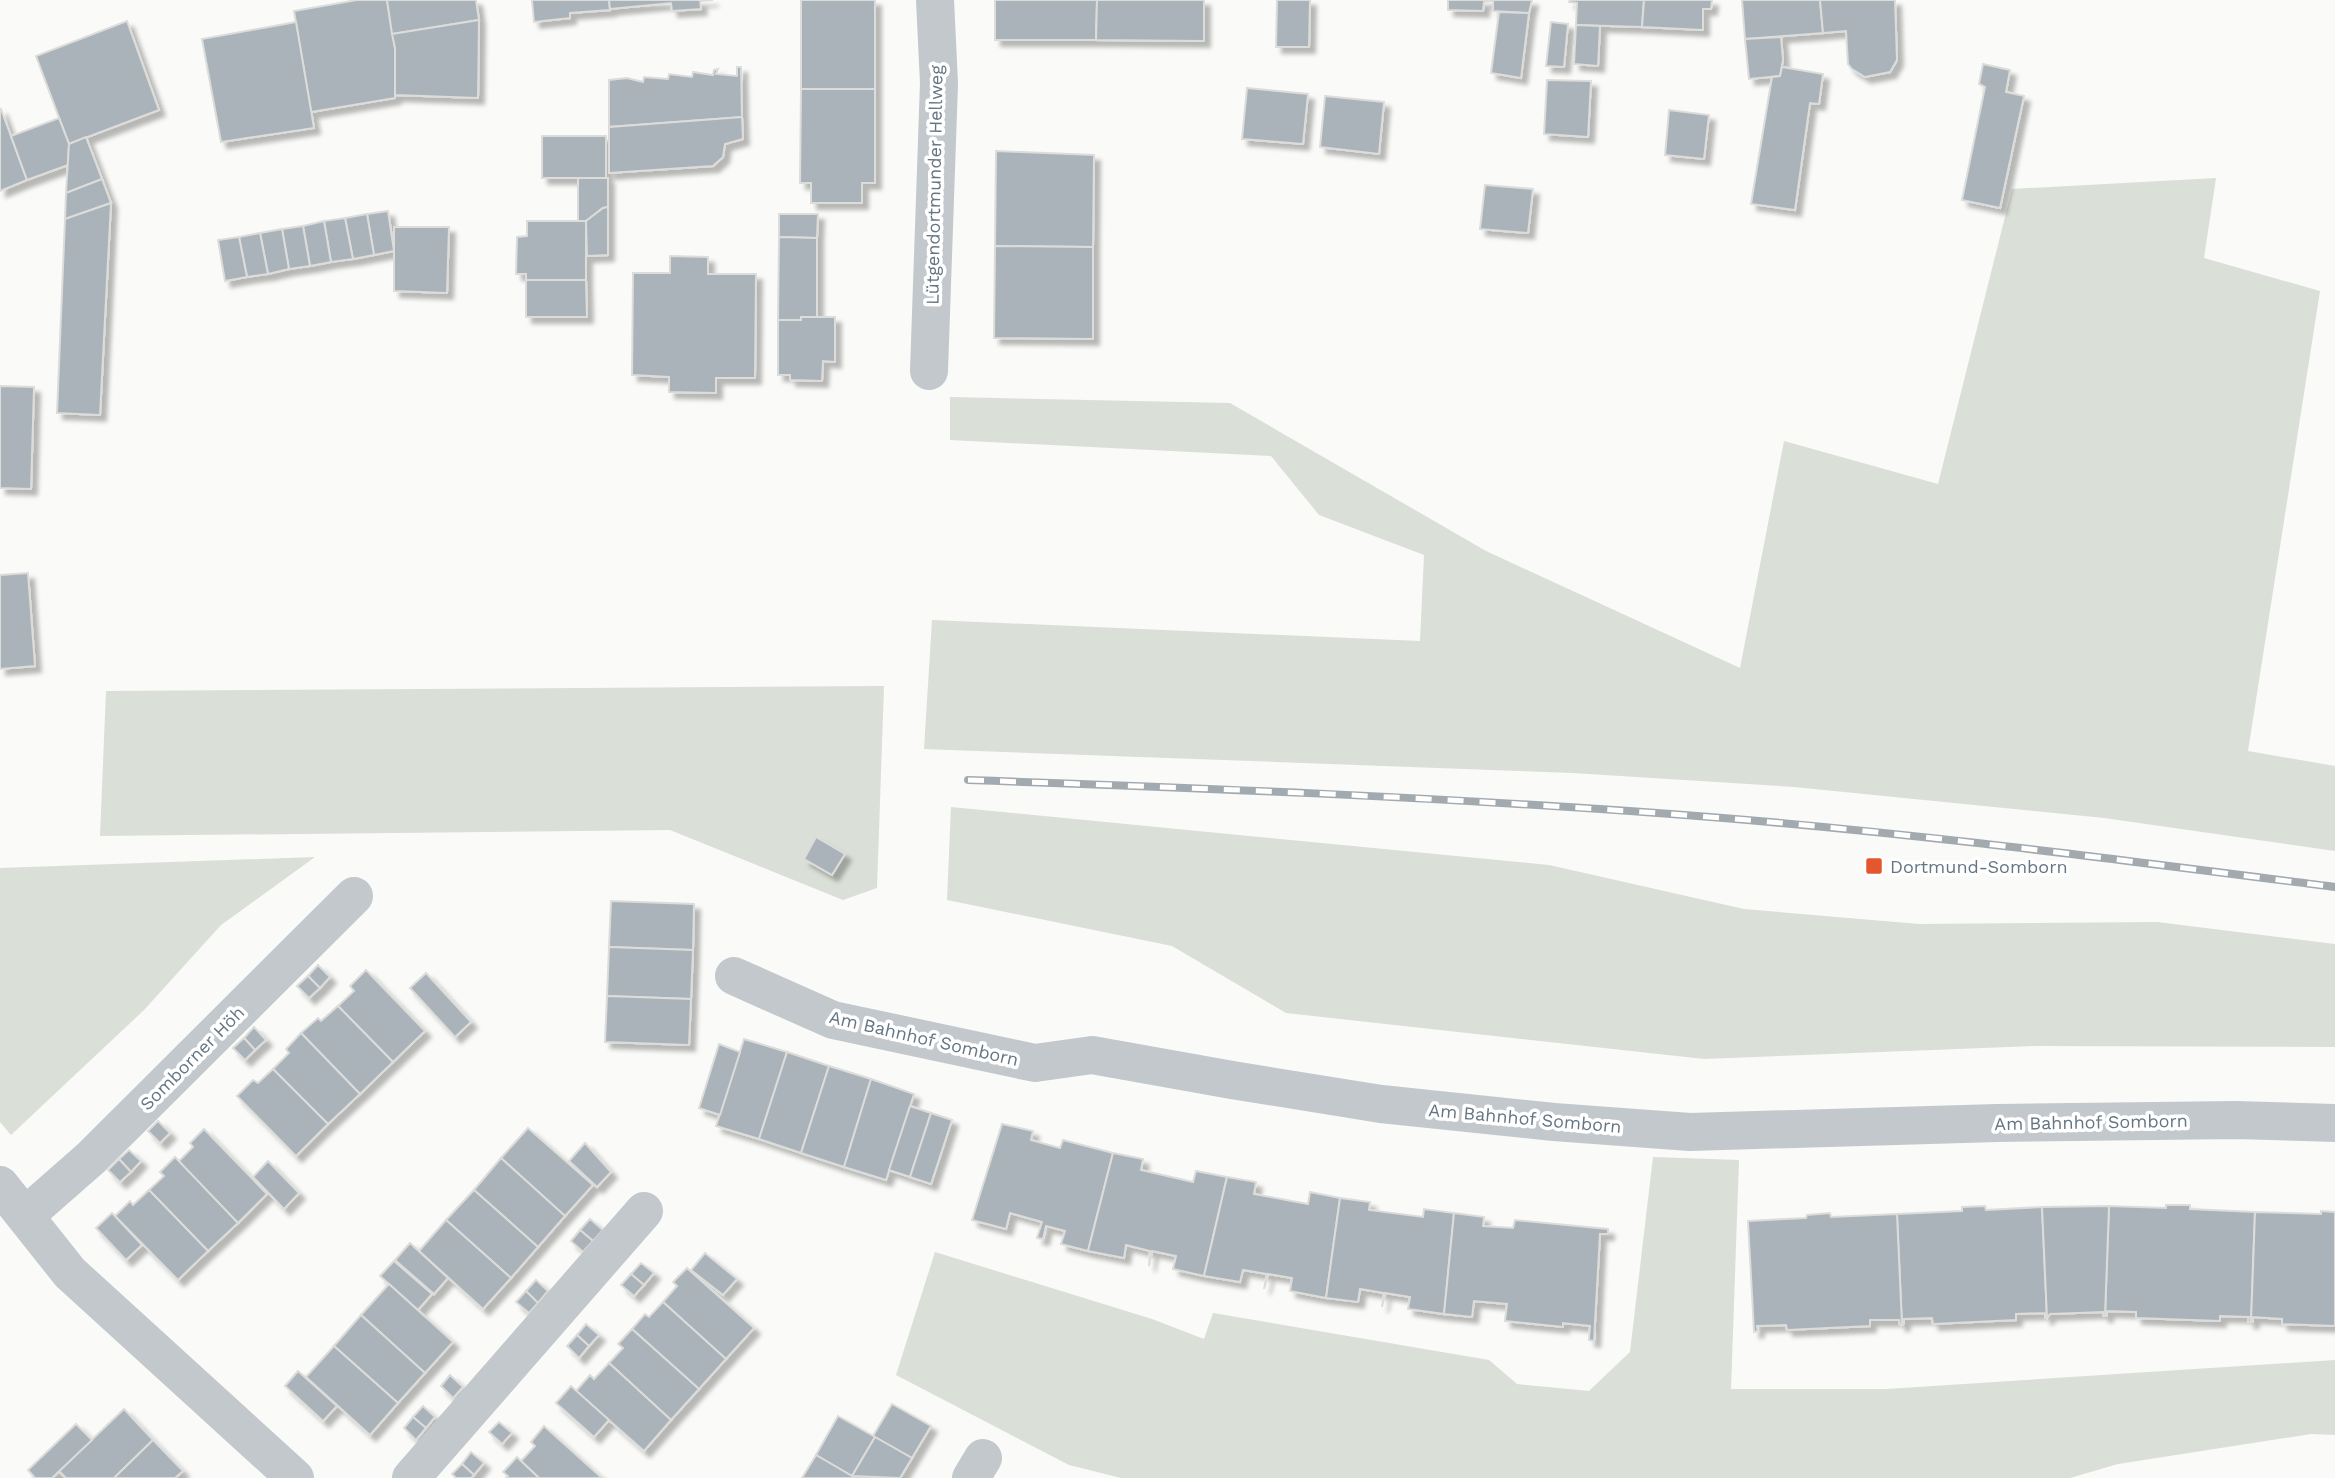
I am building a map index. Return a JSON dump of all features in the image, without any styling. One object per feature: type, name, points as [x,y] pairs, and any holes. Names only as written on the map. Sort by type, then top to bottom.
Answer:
[{"type":"street","name":"Lütgendortmunder Hellweg","points":[[929,371],[939,83],[935,0]]},
{"type":"street","name":"Somborner Höh","points":[[26,1215],[91,1158],[354,896]]},
{"type":"street","name":"Am Bahnhof Somborn","points":[[734,976],[832,1020],[1035,1063],[1092,1055],[1381,1104],[1554,1122],[1690,1132],[2235,1119],[2335,1122]]},
{"type":"street","points":[[0,1185],[70,1273],[295,1478]]},
{"type":"street","points":[[411,1478],[644,1211]]},
{"type":"shaded area","points":[[2216,178],[2204,258],[2320,291],[2248,751],[2335,766],[2335,851],[2104,818],[1794,787],[1573,773],[924,749],[932,620],[1420,641],[1424,555],[1319,515],[1271,456],[950,440],[950,397],[1230,403],[1486,551],[1740,668],[1784,441],[1938,484],[2012,189]]},
{"type":"shaded area","points":[[884,686],[877,888],[843,900],[670,830],[100,836],[106,691]]},
{"type":"shaded area","points":[[951,807],[1549,865],[1744,909],[1919,924],[2157,922],[2335,944],[2335,1047],[2037,1046],[1704,1059],[1286,1013],[1172,946],[947,900]]},
{"type":"shaded area","points":[[315,857],[221,925],[144,1010],[11,1135],[0,1122],[0,868]]},
{"type":"shaded area","points":[[1653,1157],[1739,1160],[1731,1389],[1887,1389],[2335,1360],[2335,1435],[2311,1434],[2118,1464],[2070,1478],[1121,1478],[1069,1465],[896,1375],[935,1252],[1152,1319],[1204,1339],[1213,1313],[1489,1360],[1517,1384],[1589,1391],[1630,1352]]},
{"type":"building","points":[[357,0],[387,0],[395,48],[395,98],[311,112],[294,11]]},
{"type":"building","points":[[387,0],[476,0],[479,20],[392,34]]},
{"type":"building","points":[[532,0],[609,0],[610,10],[570,13],[570,18],[534,22]]},
{"type":"building","points":[[609,0],[713,0],[700,1],[701,9],[672,11],[671,3],[610,9]]},
{"type":"building","points":[[801,0],[875,0],[875,89],[801,89]]},
{"type":"building","points":[[995,0],[1097,0],[1096,40],[995,40]]},
{"type":"building","points":[[1097,0],[1204,0],[1204,41],[1096,40]]},
{"type":"building","points":[[1277,0],[1310,0],[1309,47],[1276,47]]},
{"type":"building","points":[[1448,0],[1532,0],[1529,13],[1493,11],[1493,1],[1484,2],[1483,11],[1448,10]]},
{"type":"building","points":[[1644,0],[1642,27],[1576,25],[1577,3],[1569,2]]},
{"type":"building","points":[[1644,0],[1712,0],[1711,9],[1703,9],[1703,30],[1642,27]]},
{"type":"building","points":[[1742,0],[1820,0],[1823,33],[1745,39]]},
{"type":"building","points":[[1820,0],[1895,0],[1897,60],[1890,72],[1865,77],[1852,69],[1848,64],[1846,31],[1823,33]]},
{"type":"building","points":[[1499,12],[1529,13],[1521,78],[1491,73]]},
{"type":"building","points":[[479,20],[478,98],[395,95],[395,48],[392,34]]},
{"type":"building","points":[[127,21],[159,110],[69,144],[36,56]]},
{"type":"building","points":[[296,22],[314,128],[221,142],[202,39]]},
{"type":"building","points":[[1551,22],[1568,24],[1564,67],[1546,66]]},
{"type":"building","points":[[1576,25],[1600,26],[1598,66],[1574,64]]},
{"type":"building","points":[[1781,37],[1783,60],[1780,76],[1749,79],[1745,39]]},
{"type":"building","points":[[1983,64],[2010,70],[2006,92],[2024,96],[2000,208],[1962,200],[1985,87],[1979,84]]},
{"type":"building","points":[[737,67],[741,67],[742,117],[609,127],[609,80],[627,78],[643,82],[644,77],[668,79],[669,74],[692,77],[693,72],[713,75],[714,70],[718,69],[716,74],[737,76]]},
{"type":"building","points":[[1782,67],[1823,74],[1819,104],[1810,103],[1795,210],[1751,204],[1772,77],[1780,76]]},
{"type":"building","points":[[1547,80],[1591,81],[1588,137],[1544,134]]},
{"type":"building","points":[[1247,88],[1308,94],[1303,144],[1242,139]]},
{"type":"building","points":[[801,89],[875,89],[875,183],[862,183],[862,203],[811,203],[811,183],[800,183]]},
{"type":"building","points":[[1325,96],[1384,102],[1379,154],[1320,147]]},
{"type":"building","points":[[0,110],[27,180],[0,191]]},
{"type":"building","points":[[1669,110],[1709,115],[1704,159],[1665,155]]},
{"type":"building","points":[[742,117],[743,139],[725,144],[723,157],[713,166],[609,173],[609,127]]},
{"type":"building","points":[[59,118],[69,144],[68,165],[27,180],[11,136]]},
{"type":"building","points":[[542,136],[606,136],[606,178],[542,178]]},
{"type":"building","points":[[86,137],[102,179],[66,193],[69,144]]},
{"type":"building","points":[[996,151],[1094,155],[1093,247],[995,246]]},
{"type":"building","points":[[578,178],[608,178],[608,207],[586,221],[578,221]]},
{"type":"building","points":[[102,179],[111,203],[65,219],[66,193]]},
{"type":"building","points":[[1485,185],[1533,189],[1528,233],[1480,229]]},
{"type":"building","points":[[111,203],[100,415],[57,413],[65,219]]},
{"type":"building","points":[[608,207],[608,255],[587,256],[586,221]]},
{"type":"building","points":[[388,211],[394,251],[374,255],[367,214]]},
{"type":"building","points":[[367,214],[374,255],[353,259],[345,218]]},
{"type":"building","points":[[779,214],[818,214],[817,238],[779,237]]},
{"type":"building","points":[[345,218],[353,259],[331,262],[324,221]]},
{"type":"building","points":[[324,221],[331,262],[310,266],[303,226]]},
{"type":"building","points":[[527,221],[586,221],[586,280],[526,280],[526,274],[516,274],[517,237],[527,236]]},
{"type":"building","points":[[303,226],[310,266],[289,269],[282,229]]},
{"type":"building","points":[[394,227],[449,227],[447,293],[394,291]]},
{"type":"building","points":[[282,229],[289,269],[268,274],[260,233]]},
{"type":"building","points":[[260,233],[268,274],[247,277],[239,237]]},
{"type":"building","points":[[239,237],[247,277],[225,281],[218,240]]},
{"type":"building","points":[[779,237],[817,238],[817,317],[778,320]]},
{"type":"building","points":[[995,246],[1093,247],[1093,339],[994,338]]},
{"type":"building","points":[[670,256],[708,257],[708,274],[756,274],[755,378],[716,378],[716,393],[669,392],[669,377],[632,375],[633,273],[670,273]]},
{"type":"building","points":[[526,280],[586,280],[587,317],[526,317]]},
{"type":"building","points":[[801,317],[835,317],[835,362],[823,361],[822,381],[790,380],[790,375],[778,375],[778,320],[801,320]]},
{"type":"building","points":[[0,386],[34,387],[31,489],[0,488]]},
{"type":"building","points":[[28,573],[35,666],[0,669],[0,575]]},
{"type":"building","points":[[816,837],[845,854],[832,875],[804,859]]},
{"type":"building","points":[[611,901],[694,904],[693,950],[609,947]]},
{"type":"building","points":[[609,947],[693,950],[691,999],[607,996]]},
{"type":"building","points":[[318,965],[330,977],[320,988],[308,976]]},
{"type":"building","points":[[366,970],[425,1031],[393,1062],[338,1006],[354,991],[350,986]]},
{"type":"building","points":[[426,973],[471,1022],[455,1037],[410,988]]},
{"type":"building","points":[[308,976],[320,988],[309,998],[297,986]]},
{"type":"building","points":[[607,996],[691,999],[689,1045],[605,1042]]},
{"type":"building","points":[[338,1006],[393,1062],[360,1094],[301,1033]]},
{"type":"building","points":[[254,1027],[266,1040],[255,1050],[244,1038]]},
{"type":"building","points":[[301,1033],[360,1094],[328,1124],[273,1069],[289,1053],[286,1049]]},
{"type":"building","points":[[244,1038],[255,1050],[245,1060],[233,1048]]},
{"type":"building","points":[[744,1039],[787,1052],[759,1139],[716,1126]]},
{"type":"building","points":[[719,1044],[740,1052],[720,1115],[699,1108]]},
{"type":"building","points":[[787,1052],[829,1066],[801,1153],[759,1139]]},
{"type":"building","points":[[829,1066],[871,1079],[844,1167],[801,1153]]},
{"type":"building","points":[[273,1069],[328,1124],[296,1156],[237,1096],[253,1080],[258,1083]]},
{"type":"building","points":[[871,1079],[914,1094],[886,1180],[844,1167]]},
{"type":"building","points":[[910,1106],[931,1113],[910,1177],[889,1170]]},
{"type":"building","points":[[931,1113],[952,1120],[931,1184],[910,1177]]},
{"type":"building","points":[[158,1121],[170,1133],[160,1143],[148,1131]]},
{"type":"building","points":[[1002,1124],[1033,1131],[1031,1140],[1060,1148],[1063,1140],[1113,1153],[1088,1251],[1061,1244],[1065,1231],[1046,1226],[1043,1239],[1037,1238],[1042,1222],[1010,1213],[1006,1229],[972,1220]]},
{"type":"building","points":[[528,1128],[593,1185],[565,1216],[501,1158]]},
{"type":"building","points":[[204,1129],[267,1194],[238,1223],[178,1162],[193,1147],[190,1143]]},
{"type":"building","points":[[585,1143],[611,1172],[597,1187],[569,1161]]},
{"type":"building","points":[[129,1150],[141,1161],[131,1172],[119,1159]]},
{"type":"building","points":[[1113,1153],[1143,1159],[1141,1170],[1193,1182],[1196,1171],[1227,1177],[1204,1276],[1173,1269],[1176,1256],[1152,1251],[1149,1266],[1150,1251],[1126,1245],[1124,1258],[1088,1251]]},
{"type":"building","points":[[175,1157],[238,1223],[208,1251],[149,1190],[164,1176],[160,1172]]},
{"type":"building","points":[[501,1158],[565,1216],[538,1247],[474,1190]]},
{"type":"building","points":[[119,1159],[131,1172],[120,1182],[108,1170]]},
{"type":"building","points":[[268,1161],[299,1193],[284,1209],[253,1177]]},
{"type":"building","points":[[1227,1177],[1256,1182],[1254,1194],[1308,1204],[1310,1192],[1340,1198],[1326,1298],[1290,1291],[1292,1278],[1268,1274],[1264,1289],[1267,1274],[1243,1270],[1240,1282],[1204,1276]]},
{"type":"building","points":[[149,1190],[208,1251],[178,1280],[115,1216],[130,1201],[133,1205]]},
{"type":"building","points":[[474,1190],[538,1247],[511,1278],[446,1220]]},
{"type":"building","points":[[1340,1198],[1370,1202],[1369,1210],[1423,1217],[1424,1209],[1454,1213],[1444,1314],[1408,1309],[1410,1297],[1385,1293],[1382,1307],[1384,1293],[1360,1289],[1358,1302],[1326,1298]]},
{"type":"building","points":[[2166,1205],[2190,1205],[2190,1209],[2255,1212],[2251,1322],[2248,1322],[2249,1317],[2220,1316],[2220,1321],[2136,1318],[2136,1312],[2107,1311],[2105,1316],[2109,1206],[2166,1208]]},
{"type":"building","points":[[1985,1206],[1986,1210],[2042,1207],[2047,1318],[2045,1313],[2016,1314],[2016,1320],[1933,1324],[1932,1318],[1904,1319],[1902,1325],[1897,1214],[1962,1211],[1962,1207]]},
{"type":"building","points":[[2109,1206],[2105,1316],[2103,1312],[2050,1314],[2047,1318],[2042,1207]]},
{"type":"building","points":[[2321,1211],[2335,1212],[2335,1326],[2282,1324],[2282,1319],[2253,1317],[2251,1322],[2255,1212],[2321,1214]]},
{"type":"building","points":[[112,1213],[142,1245],[126,1260],[96,1228]]},
{"type":"building","points":[[1454,1213],[1484,1217],[1483,1226],[1513,1228],[1515,1220],[1608,1229],[1608,1234],[1600,1234],[1594,1341],[1589,1340],[1590,1326],[1563,1323],[1563,1327],[1505,1321],[1507,1304],[1474,1301],[1472,1317],[1444,1314]]},
{"type":"building","points":[[1830,1213],[1831,1217],[1897,1214],[1902,1325],[1899,1320],[1870,1320],[1870,1326],[1787,1330],[1786,1325],[1757,1326],[1758,1331],[1754,1332],[1748,1221],[1806,1218],[1807,1215]]},
{"type":"building","points":[[590,1219],[603,1230],[593,1241],[580,1230]]},
{"type":"building","points":[[446,1220],[511,1278],[483,1309],[419,1251]]},
{"type":"building","points":[[580,1230],[593,1241],[583,1252],[571,1241]]},
{"type":"building","points":[[410,1243],[448,1278],[434,1294],[395,1260]]},
{"type":"building","points":[[705,1253],[737,1279],[723,1295],[691,1270]]},
{"type":"building","points":[[394,1261],[432,1294],[418,1310],[380,1276]]},
{"type":"building","points":[[641,1263],[654,1273],[644,1285],[631,1274]]},
{"type":"building","points":[[687,1268],[754,1328],[726,1359],[663,1302],[677,1286],[673,1282]]},
{"type":"building","points":[[631,1274],[644,1285],[634,1296],[621,1285]]},
{"type":"building","points":[[536,1280],[548,1291],[538,1303],[526,1291]]},
{"type":"building","points":[[389,1284],[453,1342],[425,1373],[361,1315]]},
{"type":"building","points":[[526,1291],[538,1303],[529,1313],[516,1302]]},
{"type":"building","points":[[663,1302],[726,1359],[699,1389],[632,1329],[645,1314],[649,1317]]},
{"type":"building","points":[[361,1315],[425,1373],[398,1403],[334,1346]]},
{"type":"building","points":[[586,1324],[599,1335],[589,1346],[577,1335]]},
{"type":"building","points":[[632,1329],[699,1389],[671,1420],[609,1363],[623,1348],[618,1344]]},
{"type":"building","points":[[577,1335],[589,1346],[579,1358],[567,1346]]},
{"type":"building","points":[[334,1346],[398,1403],[370,1435],[306,1377]]},
{"type":"building","points":[[609,1363],[671,1420],[644,1451],[576,1391],[590,1375],[594,1379]]},
{"type":"building","points":[[298,1371],[337,1406],[323,1421],[285,1386]]},
{"type":"building","points":[[450,1375],[463,1387],[453,1398],[441,1386]]},
{"type":"building","points":[[571,1386],[609,1420],[594,1437],[556,1403]]},
{"type":"building","points":[[892,1404],[931,1426],[912,1458],[873,1436]]},
{"type":"building","points":[[423,1406],[435,1417],[426,1428],[413,1417]]},
{"type":"building","points":[[124,1409],[153,1440],[114,1478],[66,1478],[59,1471]]},
{"type":"building","points":[[838,1416],[875,1437],[852,1476],[816,1455]]},
{"type":"building","points":[[413,1417],[426,1428],[416,1440],[404,1428]]},
{"type":"building","points":[[499,1422],[512,1433],[502,1444],[489,1432]]},
{"type":"building","points":[[76,1424],[92,1440],[52,1478],[35,1478],[28,1470]]},
{"type":"building","points":[[544,1426],[602,1478],[539,1478],[521,1461],[535,1446],[531,1442]]},
{"type":"building","points":[[875,1437],[912,1458],[900,1478],[852,1476]]},
{"type":"building","points":[[153,1440],[183,1471],[175,1478],[114,1478]]},
{"type":"building","points":[[471,1452],[484,1463],[474,1475],[462,1464]]},
{"type":"building","points":[[816,1455],[852,1476],[855,1478],[802,1478]]},
{"type":"building","points":[[517,1457],[539,1478],[506,1478],[508,1476],[503,1472]]},
{"type":"building","points":[[462,1464],[474,1475],[471,1478],[456,1478],[452,1474]]},
{"type":"railway","points":[[968,780],[1320,794],[1671,814],[1920,837],[2335,887]]},
{"type":"place","name":"Dortmund-Somborn","points":[[1874,866]]}]
